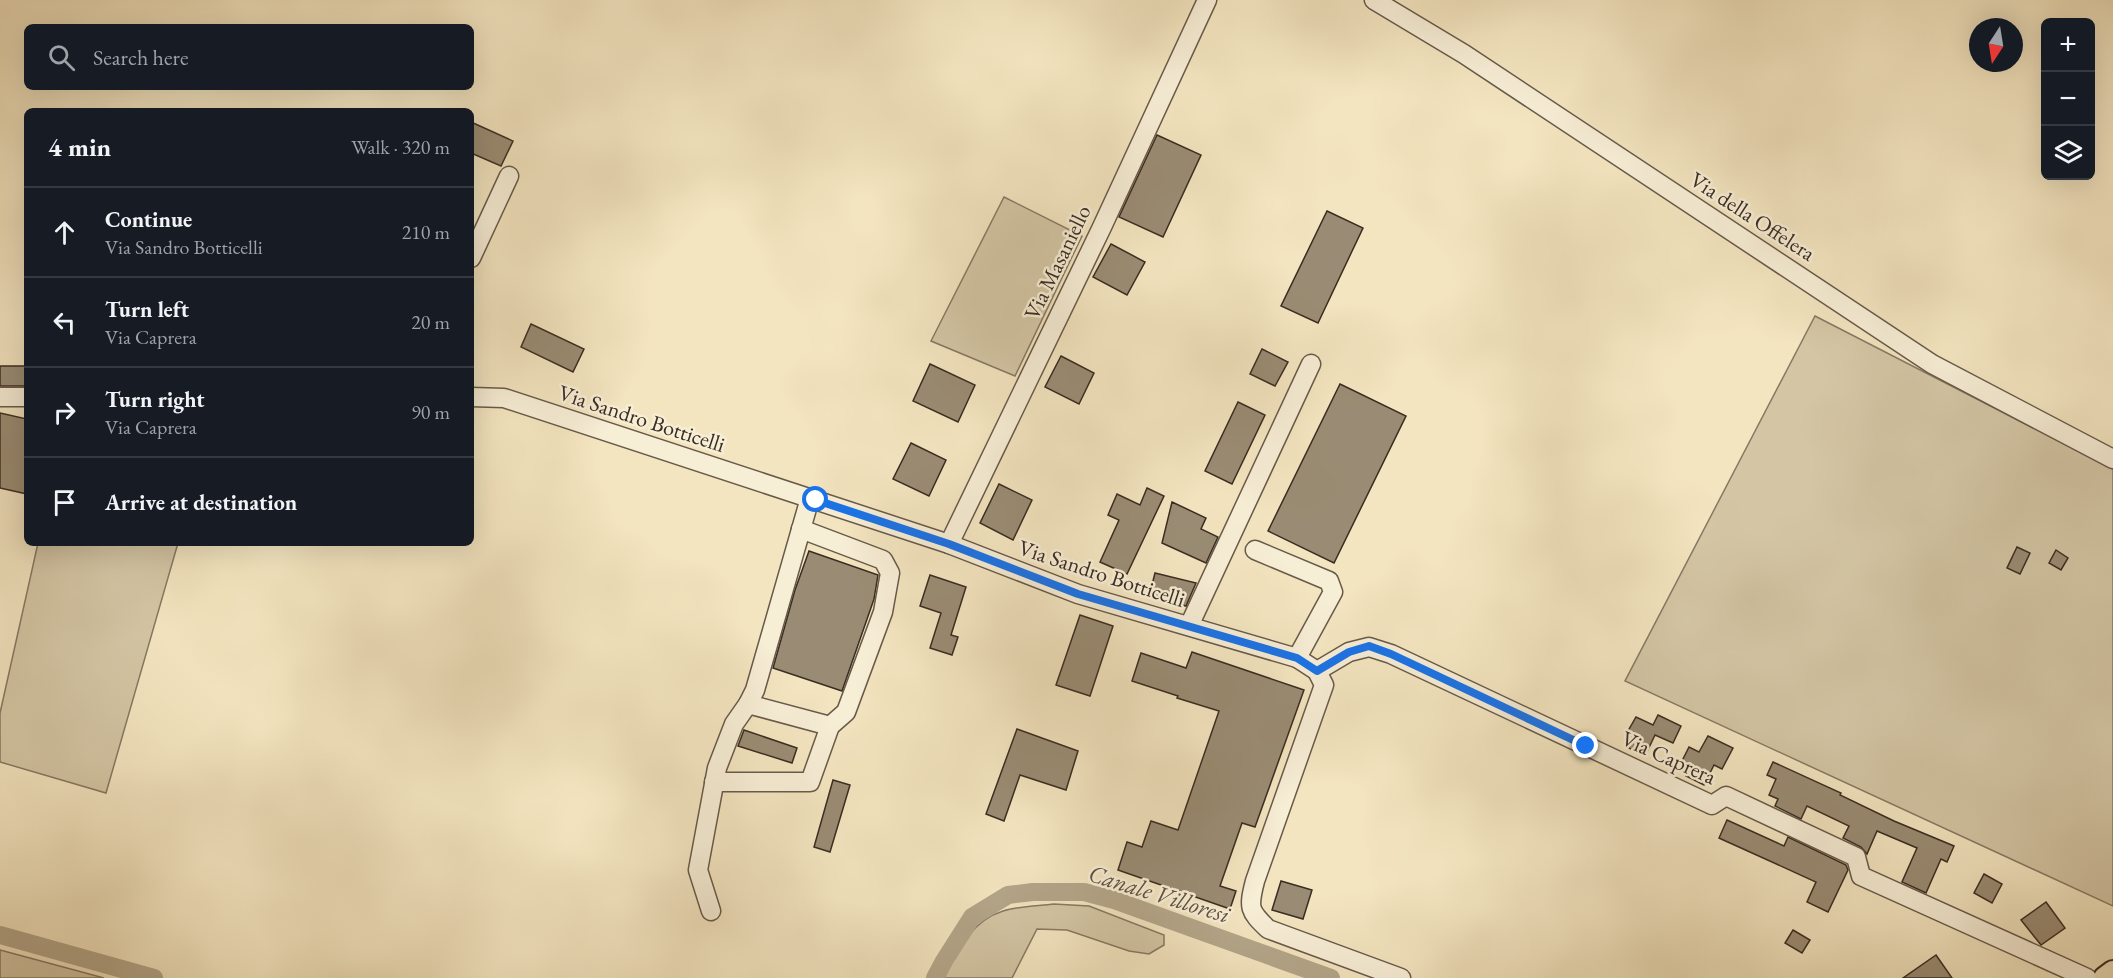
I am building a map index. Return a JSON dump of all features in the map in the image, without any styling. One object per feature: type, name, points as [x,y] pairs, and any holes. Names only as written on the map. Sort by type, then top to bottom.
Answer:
[{"type":"main road","points":[[2105,978],[2113,972]]},
{"type":"street","name":"Via Masaniello","points":[[949,544],[1102,226],[1207,0]]},
{"type":"street","name":"Via della Offelera","points":[[1374,0],[1464,54],[1932,364],[2113,459]]},
{"type":"street","points":[[474,252],[509,176]]},
{"type":"street","points":[[1189,627],[1311,364]]},
{"type":"street","points":[[0,397],[24,397]]},
{"type":"street","name":"Via Sandro Botticelli","points":[[474,397],[504,398],[949,544],[1078,594],[1297,658],[1317,671]]},
{"type":"street","points":[[711,911],[698,870],[717,768],[734,724],[755,690],[810,498]]},
{"type":"street","points":[[714,782],[810,782],[830,726],[846,712],[883,612],[890,573],[883,560],[801,529]]},
{"type":"street","points":[[1256,550],[1329,582],[1333,592],[1297,658]]},
{"type":"street","name":"Via Caprera","points":[[1317,671],[1349,652],[1369,646],[1391,654],[1712,806],[1726,796],[1736,800],[1856,857],[1861,876],[2087,978]]},
{"type":"street","points":[[1317,671],[1324,685],[1255,881],[1251,898],[1253,915],[1268,929],[1401,978]]},
{"type":"street","points":[[748,704],[830,726]]},
{"type":"shaded area","points":[[1004,197],[1082,236],[1015,376],[931,341]]},
{"type":"shaded area","points":[[1815,316],[2113,469],[2113,906],[1625,681]]},
{"type":"shaded area","points":[[37,546],[177,546],[106,793],[0,762],[0,713]]},
{"type":"shaded area","points":[[1054,904],[1089,906],[1164,935],[1164,945],[1149,954],[1129,951],[1067,930],[1037,929],[1012,978],[943,978],[967,938],[982,922],[1009,909]]},
{"type":"shaded area","points":[[0,950],[104,978],[0,978]]},
{"type":"building","points":[[474,123],[513,141],[501,166],[474,154]]},
{"type":"building","points":[[1157,135],[1201,155],[1163,237],[1119,217]]},
{"type":"building","points":[[1327,211],[1363,228],[1318,323],[1281,306]]},
{"type":"building","points":[[1111,244],[1145,262],[1127,295],[1093,277]]},
{"type":"building","points":[[531,324],[584,349],[573,372],[521,347]]},
{"type":"building","points":[[1262,349],[1288,362],[1275,386],[1250,374]]},
{"type":"building","points":[[1061,356],[1094,373],[1079,404],[1045,387]]},
{"type":"building","points":[[930,364],[975,385],[958,422],[913,401]]},
{"type":"building","points":[[0,366],[24,366],[24,386],[0,386]]},
{"type":"building","points":[[1340,384],[1406,416],[1334,563],[1268,531]]},
{"type":"building","points":[[1238,402],[1265,415],[1232,484],[1205,471]]},
{"type":"building","points":[[0,413],[24,418],[24,493],[0,488]]},
{"type":"building","points":[[911,443],[946,460],[929,496],[893,479]]},
{"type":"building","points":[[999,484],[1032,500],[1013,540],[980,523]]},
{"type":"building","points":[[1147,488],[1164,496],[1127,574],[1100,562],[1119,520],[1108,515],[1117,494],[1140,505]]},
{"type":"building","points":[[1172,502],[1206,518],[1201,529],[1218,537],[1206,563],[1162,543]]},
{"type":"building","points":[[2017,547],[2030,553],[2020,574],[2007,568]]},
{"type":"building","points":[[2056,550],[2068,558],[2061,570],[2049,563]]},
{"type":"building","points":[[809,551],[878,575],[874,599],[842,691],[773,668],[795,590]]},
{"type":"building","points":[[1155,573],[1196,583],[1186,606],[1149,597]]},
{"type":"building","points":[[930,575],[966,587],[951,635],[958,637],[952,655],[930,648],[941,613],[920,606]]},
{"type":"building","points":[[1080,615],[1113,626],[1090,696],[1056,685]]},
{"type":"building","points":[[1192,652],[1304,690],[1255,827],[1242,823],[1220,886],[1236,891],[1230,909],[1118,870],[1127,842],[1142,847],[1151,821],[1178,830],[1219,711],[1132,681],[1141,653],[1186,668]]},
{"type":"building","points":[[1658,715],[1681,726],[1673,743],[1655,735],[1645,756],[1627,747],[1634,734],[1628,731],[1636,717],[1653,725]]},
{"type":"building","points":[[1017,729],[1078,751],[1066,790],[1020,775],[1004,821],[986,814]]},
{"type":"building","points":[[744,730],[797,748],[792,763],[738,746]]},
{"type":"building","points":[[1708,736],[1733,748],[1722,769],[1714,765],[1704,785],[1686,776],[1691,766],[1682,761],[1689,747],[1699,752]]},
{"type":"building","points":[[1773,762],[1841,793],[1840,795],[1894,821],[1954,846],[1947,862],[1941,859],[1926,893],[1902,882],[1917,848],[1877,831],[1867,854],[1861,847],[1843,838],[1849,826],[1807,806],[1801,819],[1775,806],[1778,799],[1769,795],[1776,779],[1767,775]]},
{"type":"building","points":[[833,780],[850,785],[830,852],[814,847]]},
{"type":"building","points":[[1727,820],[1784,846],[1788,837],[1846,865],[1848,870],[1828,912],[1807,902],[1816,882],[1719,838]]},
{"type":"building","points":[[1984,874],[2002,884],[1992,903],[1974,893]]},
{"type":"building","points":[[1281,881],[1312,890],[1303,919],[1272,910]]},
{"type":"building","points":[[2046,902],[2065,928],[2041,945],[2021,920]]},
{"type":"building","points":[[1793,930],[1810,940],[1802,953],[1785,943]]},
{"type":"building","points":[[1936,955],[1952,978],[1903,978]]},
{"type":"waterway","name":"Canale Villoresi","points":[[935,978],[972,917],[1008,895],[1033,892],[1084,892],[1114,900],[1331,978]]},
{"type":"waterway","name":"Canale Villoresi","points":[[0,935],[154,978]]},
{"type":"route","points":[[816,500],[949,544],[1078,594],[1297,658],[1317,671],[1349,652],[1369,646],[1391,654],[1586,746]]}]
